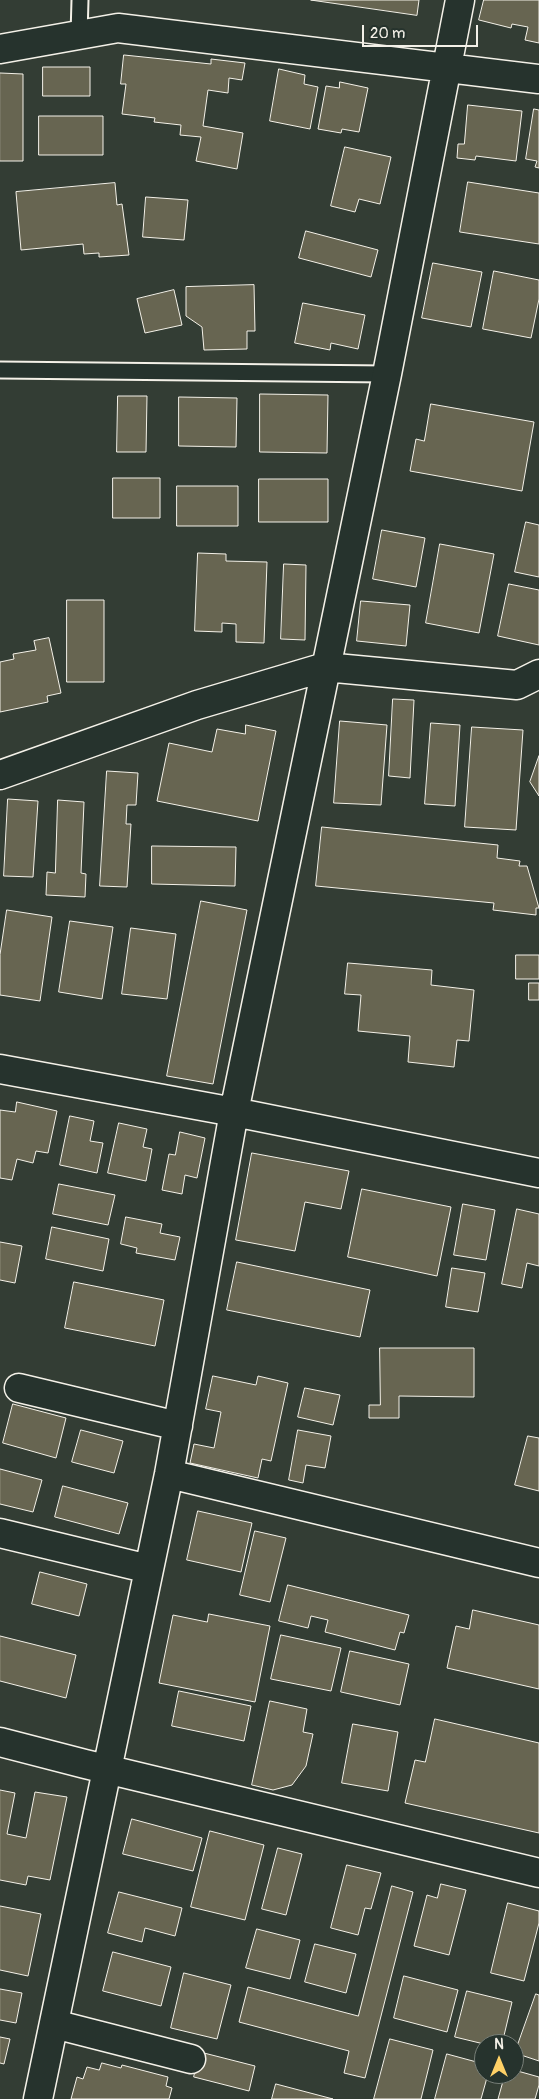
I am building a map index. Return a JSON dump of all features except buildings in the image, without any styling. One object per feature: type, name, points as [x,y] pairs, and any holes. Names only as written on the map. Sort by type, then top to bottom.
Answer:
[{"type":"street","points":[[38,2099],[169,1474],[234,1112],[387,374],[460,0]]},
{"type":"street","points":[[0,49],[118,28],[539,79]]},
{"type":"street","points":[[0,775],[196,705],[325,666],[517,685],[539,674]]},
{"type":"street","points":[[0,1069],[234,1112],[539,1173]]},
{"type":"street","points":[[19,1388],[178,1426]]},
{"type":"street","points":[[169,1474],[539,1563]]},
{"type":"street","points":[[0,1533],[149,1569]]},
{"type":"street","points":[[0,1742],[539,1872]]},
{"type":"street","points":[[54,2024],[191,2058]]},
{"type":"lane","points":[[79,34],[80,0]]},
{"type":"lane","points":[[0,370],[387,374]]}]
